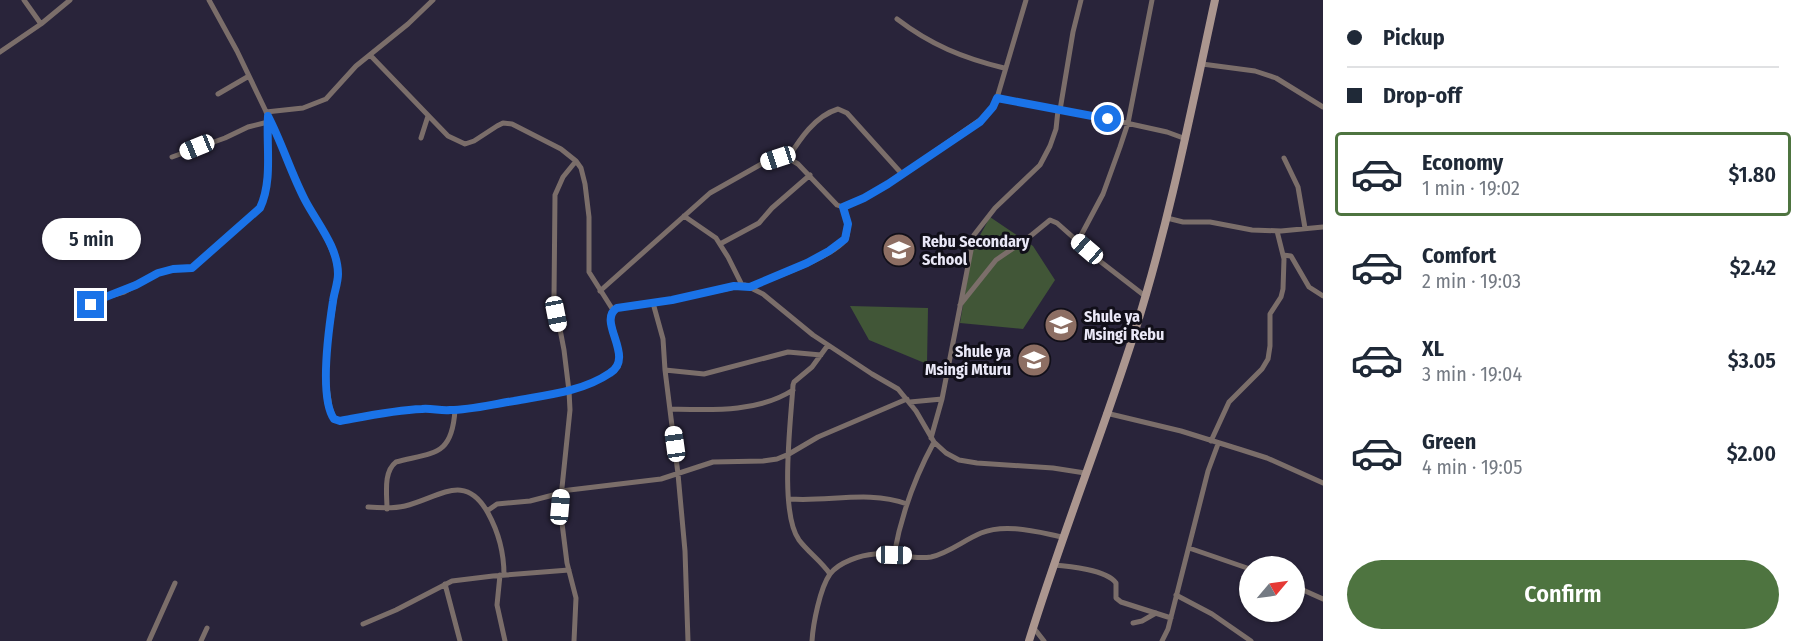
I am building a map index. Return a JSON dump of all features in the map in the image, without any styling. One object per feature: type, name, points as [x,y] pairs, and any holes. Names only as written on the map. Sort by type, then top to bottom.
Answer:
[{"type":"main road","points":[[1029,641],[1145,296],[1186,139],[1215,0]]},
{"type":"street","points":[[24,0],[41,24]]},
{"type":"street","points":[[0,52],[41,24],[70,0]]},
{"type":"street","points":[[209,0],[249,76],[301,191],[325,234],[335,258],[338,275],[326,355],[327,387],[332,416],[340,421],[408,410],[455,410],[569,391],[613,372],[620,364],[610,318],[613,310],[742,285],[762,294],[813,335],[898,388],[909,400],[933,440],[946,453],[959,460],[977,463],[1053,468],[1085,473]]},
{"type":"street","points":[[172,157],[225,138],[268,117],[326,99],[356,66],[408,24],[433,0]]},
{"type":"street","points":[[600,291],[710,193],[765,162],[788,158],[810,175],[837,205],[843,207],[864,198],[980,122],[993,107],[997,98],[1004,68],[1026,0]]},
{"type":"street","points":[[894,555],[907,504],[933,440],[974,235],[996,208],[1040,165],[1050,146],[1056,129],[1073,32],[1082,0]]},
{"type":"street","points":[[1078,241],[1113,170],[1128,123],[1152,0]]},
{"type":"street","points":[[897,19],[948,51],[1004,68]]},
{"type":"street","points":[[370,55],[448,136],[465,144],[503,123],[512,124],[561,149],[576,161],[581,168],[585,184],[589,217],[589,272],[613,310]]},
{"type":"street","points":[[1202,64],[1255,72],[1276,78],[1323,107]]},
{"type":"street","points":[[218,94],[249,76]]},
{"type":"street","points":[[997,98],[1128,123],[1186,139]]},
{"type":"street","points":[[788,158],[810,127],[830,112],[838,109],[847,113],[902,174]]},
{"type":"street","points":[[421,138],[428,116]]},
{"type":"street","points":[[91,305],[158,273],[192,268],[260,208],[264,199],[267,173],[268,117]]},
{"type":"street","points":[[1284,158],[1298,187],[1305,228]]},
{"type":"street","points":[[574,641],[577,610],[561,531],[561,492],[570,410],[569,391],[554,297],[555,195],[563,177],[576,161]]},
{"type":"street","points":[[720,244],[759,223],[772,208],[810,175]]},
{"type":"street","points":[[750,287],[807,263],[840,244],[847,235],[848,224],[843,207]]},
{"type":"street","points":[[684,216],[710,233],[720,244],[742,285]]},
{"type":"street","points":[[1167,218],[1183,222],[1210,222],[1252,230],[1278,231],[1323,227]]},
{"type":"street","points":[[959,306],[996,260],[1050,220],[1057,223],[1101,262],[1145,296]]},
{"type":"street","points":[[1211,441],[1229,402],[1262,369],[1268,359],[1270,314],[1281,297],[1283,255],[1278,231]]},
{"type":"street","points":[[1283,255],[1291,256],[1310,287],[1323,296]]},
{"type":"street","points":[[653,303],[663,339],[678,474],[685,550],[688,641]]},
{"type":"street","points":[[828,345],[808,371],[794,382],[789,419],[789,454],[793,524],[799,540],[822,562],[830,574]]},
{"type":"street","points":[[665,370],[704,374],[788,352],[821,355]]},
{"type":"street","points":[[670,409],[750,406],[774,400],[793,390]]},
{"type":"street","points":[[487,511],[497,504],[530,501],[561,492],[661,479],[712,462],[763,461],[789,454],[818,437],[909,400],[942,399]]},
{"type":"street","points":[[387,509],[388,478],[394,463],[435,452],[445,446],[452,433],[455,410]]},
{"type":"street","points":[[1106,413],[1158,425],[1267,458],[1323,483]]},
{"type":"street","points":[[1162,641],[1168,629],[1208,471],[1218,444]]},
{"type":"street","points":[[368,507],[387,509],[404,507],[442,493],[465,490],[475,494],[487,511],[502,548],[502,575],[497,605],[505,641]]},
{"type":"street","points":[[790,499],[807,501],[864,496],[894,499],[907,504]]},
{"type":"street","points":[[812,641],[818,606],[830,574],[846,562],[876,554],[928,558],[994,529],[1020,529],[1063,537]]},
{"type":"street","points":[[1189,548],[1239,565]]},
{"type":"street","points":[[1053,565],[1086,569],[1110,577],[1116,583],[1116,598],[1121,602],[1171,618]]},
{"type":"street","points":[[363,624],[396,610],[445,584],[465,578],[569,570]]},
{"type":"street","points":[[149,641],[175,583]]},
{"type":"street","points":[[445,584],[460,641]]},
{"type":"street","points":[[1305,591],[1323,599]]},
{"type":"street","points":[[1176,595],[1212,614],[1251,641]]},
{"type":"street","points":[[1133,623],[1156,613]]},
{"type":"street","points":[[1033,627],[1044,641]]},
{"type":"street","points":[[201,641],[207,628]]},
{"type":"green space","points":[[990,217],[1033,246],[1055,280],[1023,329],[960,323],[972,250]]},
{"type":"green space","points":[[850,306],[928,308],[927,364],[869,340]]},
{"type":"place","name":"Rebu Secondary School","points":[[899,250]]},
{"type":"place","name":"Shule ya Msingi Rebu","points":[[1061,325]]},
{"type":"place","name":"Shule ya Msingi Mturu","points":[[1034,360]]},
{"type":"route","points":[[91,305],[158,273],[192,268],[260,208],[264,199],[267,173],[268,116],[305,201],[325,234],[335,258],[338,275],[326,355],[327,387],[334,419],[340,421],[380,413],[423,409],[450,410],[547,396],[580,387],[617,368],[620,364],[619,355],[610,318],[613,310],[734,286],[750,287],[829,251],[840,244],[847,235],[848,224],[843,207],[888,184],[980,122],[987,116],[997,98],[1108,119]]}]
